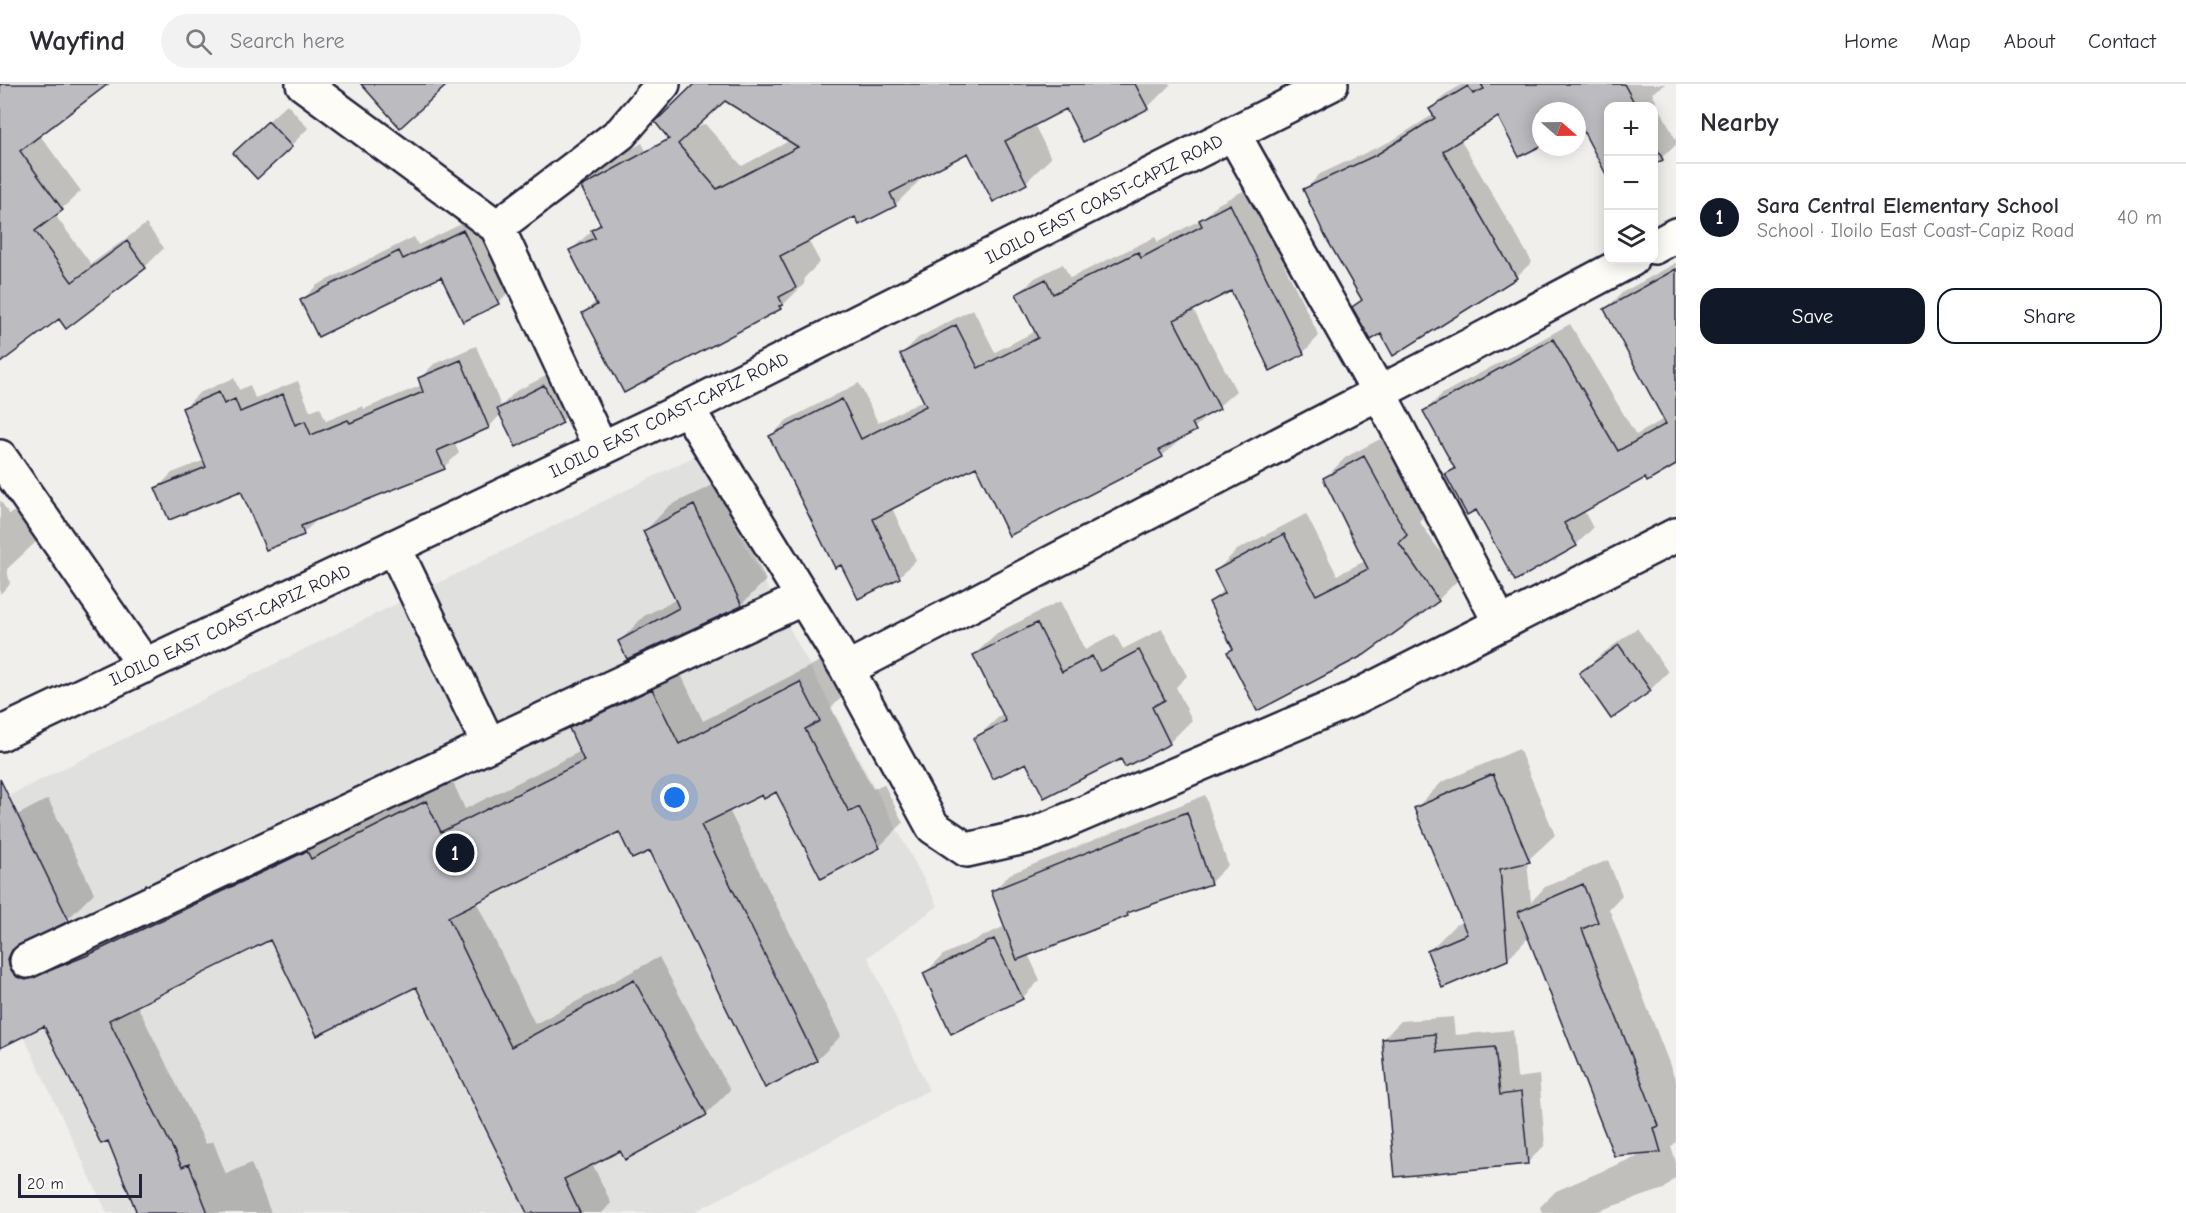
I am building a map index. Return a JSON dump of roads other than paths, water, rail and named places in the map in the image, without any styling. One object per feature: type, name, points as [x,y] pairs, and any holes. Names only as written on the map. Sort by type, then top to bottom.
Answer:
[{"type":"street","points":[[303,84],[497,227],[601,449]]},
{"type":"street","points":[[497,227],[621,133],[663,84]]},
{"type":"street","name":"ILOILO EAST COAST-CAPIZ ROAD","points":[[0,735],[687,408],[1234,135],[1331,84]]},
{"type":"street","points":[[1234,135],[1379,393],[1501,624]]},
{"type":"street","points":[[1658,244],[1676,235]]},
{"type":"street","points":[[847,669],[1623,264]]},
{"type":"street","points":[[687,408],[847,669],[933,827],[967,850],[1033,835],[1348,701],[1676,535]]},
{"type":"street","points":[[0,457],[145,666]]},
{"type":"street","points":[[394,547],[489,745]]},
{"type":"street","points":[[27,961],[803,598]]},
{"type":"place","name":"Sara Central Elementary School","points":[[455,853]]}]
